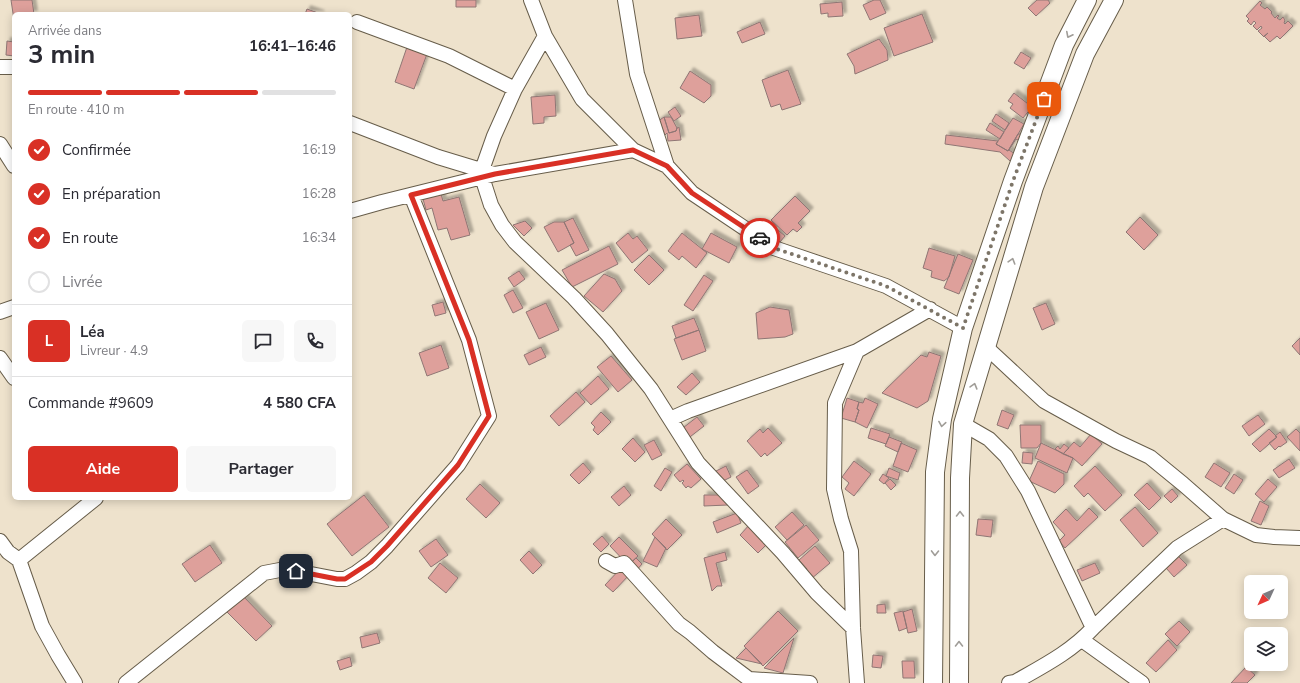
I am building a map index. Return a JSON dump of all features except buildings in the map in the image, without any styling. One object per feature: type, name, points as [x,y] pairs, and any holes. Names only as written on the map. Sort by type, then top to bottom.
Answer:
[{"type":"street","points":[[531,0],[545,36],[582,99],[633,150],[667,166],[692,193],[774,248],[886,286],[963,328]]},
{"type":"street","points":[[625,0],[637,74],[667,166]]},
{"type":"street","points":[[933,683],[935,472],[942,419],[963,328],[1013,181],[1061,52],[1087,0]]},
{"type":"street","points":[[960,683],[960,478],[963,424],[1034,187],[1085,54],[1114,0]]},
{"type":"street","points":[[357,22],[449,56],[515,90]]},
{"type":"street","points":[[545,36],[515,90],[494,136],[486,174],[491,205],[502,225],[515,242],[574,298],[607,334],[651,389],[698,463],[783,553],[817,593],[853,628]]},
{"type":"street","points":[[0,67],[12,67]]},
{"type":"street","points":[[352,124],[486,174]]},
{"type":"street","points":[[0,144],[12,163]]},
{"type":"street","points":[[352,210],[486,174],[633,150]]},
{"type":"street","points":[[126,683],[264,573],[285,569],[337,579],[345,579],[371,562],[387,546],[458,465],[489,416],[469,340],[411,195]]},
{"type":"street","points":[[0,312],[12,308]]},
{"type":"street","points":[[670,419],[688,411],[857,351],[930,309]]},
{"type":"street","points":[[986,347],[1044,401],[1110,438],[1150,457],[1222,519],[1256,535],[1300,538]]},
{"type":"street","points":[[857,351],[835,403],[834,489],[841,519],[852,551],[853,628],[857,683]]},
{"type":"street","points":[[0,358],[12,375]]},
{"type":"street","points":[[963,424],[989,439],[1006,456],[1028,491],[1093,628]]},
{"type":"street","points":[[76,683],[58,656],[42,626],[7,553],[93,500]]},
{"type":"street","points":[[1009,683],[1015,682],[1063,655],[1082,640],[1177,548],[1222,519]]},
{"type":"street","points":[[606,561],[615,566],[624,563],[679,624],[749,679],[810,683]]},
{"type":"street","points":[[1082,640],[1142,683]]},
{"type":"way so far","points":[[760,238],[774,248],[886,286],[963,328],[1013,181],[1044,99]]},
{"type":"route","points":[[296,571],[306,574],[345,579],[371,562],[387,546],[458,465],[489,416],[469,340],[411,195],[495,174],[633,150],[667,166],[692,193],[760,238]]}]
